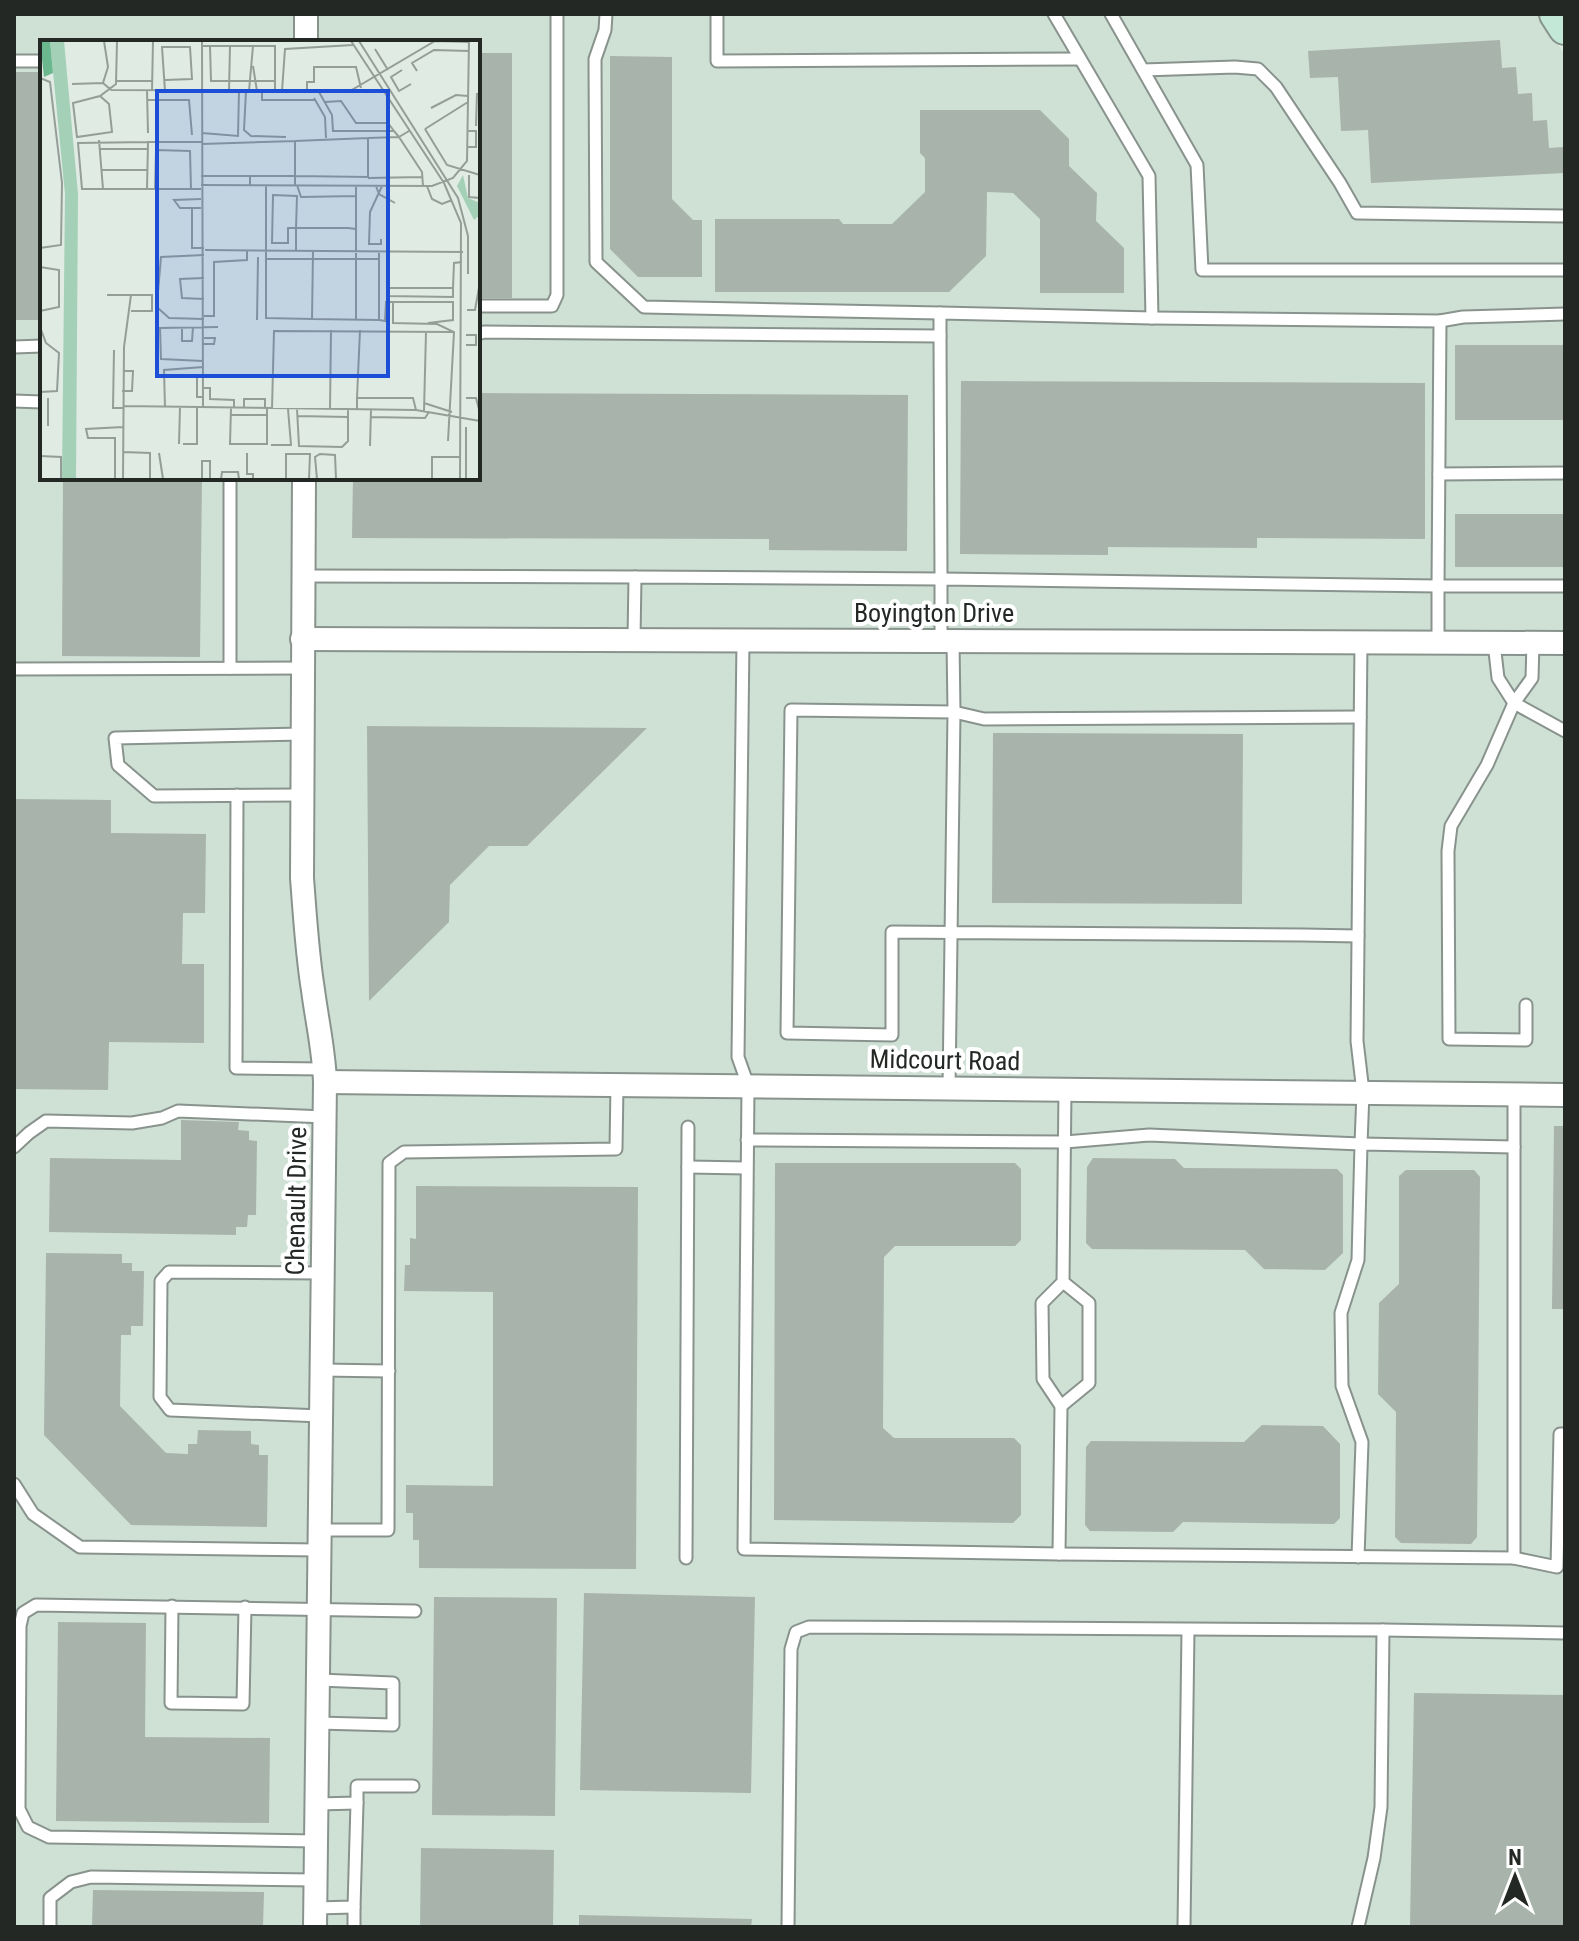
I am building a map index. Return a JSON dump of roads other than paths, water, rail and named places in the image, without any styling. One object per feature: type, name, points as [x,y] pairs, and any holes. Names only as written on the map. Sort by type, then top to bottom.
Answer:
[{"type":"main road","points":[[1556,14],[1565,28]]},
{"type":"street","points":[[306,14],[306,40]]},
{"type":"street","name":"Chenault Drive","points":[[304,480],[302,878],[325,1076],[315,1917]]},
{"type":"street","name":"Boyington Drive","points":[[302,639],[1565,643]]},
{"type":"street","name":"Midcourt Road","points":[[325,1076],[617,1085],[1565,1095]]},
{"type":"lane","points":[[480,306],[552,306],[557,295],[557,14]]},
{"type":"lane","points":[[606,14],[605,30],[595,59],[596,262],[644,307],[1440,321],[1463,317],[1565,314]]},
{"type":"lane","points":[[717,14],[717,61],[1080,59]]},
{"type":"lane","points":[[1054,14],[1149,176],[1152,318]]},
{"type":"lane","points":[[1111,14],[1197,165],[1202,270],[1565,270]]},
{"type":"lane","points":[[14,61],[40,61]]},
{"type":"lane","points":[[1143,70],[1258,69],[1276,87],[1357,213],[1565,216]]},
{"type":"lane","points":[[940,313],[941,579],[954,712],[949,1088]]},
{"type":"lane","points":[[1438,642],[1440,321]]},
{"type":"lane","points":[[480,333],[940,336]]},
{"type":"lane","points":[[14,347],[40,346]]},
{"type":"lane","points":[[14,401],[40,402]]},
{"type":"lane","points":[[1439,474],[1565,473]]},
{"type":"lane","points":[[230,480],[230,668]]},
{"type":"lane","points":[[302,576],[1565,586]]},
{"type":"lane","points":[[634,639],[635,577]]},
{"type":"lane","points":[[743,640],[738,1057],[748,1085],[744,1549],[1514,1558],[1561,1569],[1560,1434],[1565,1434]]},
{"type":"lane","points":[[1358,1557],[1362,1442],[1342,1386],[1341,1313],[1358,1260],[1363,1092],[1357,1041],[1361,642]]},
{"type":"lane","points":[[1494,643],[1498,678],[1514,703],[1565,731]]},
{"type":"lane","points":[[1526,1005],[1526,1040],[1449,1039],[1448,851],[1451,826],[1487,765],[1514,703],[1532,678],[1533,643]]},
{"type":"lane","points":[[14,669],[303,668]]},
{"type":"lane","points":[[1358,936],[892,932],[892,1035],[787,1033],[791,710],[954,712],[984,719],[1360,717]]},
{"type":"lane","points":[[303,734],[115,738],[118,765],[154,796],[303,795]]},
{"type":"lane","points":[[237,795],[236,1068],[325,1076]]},
{"type":"lane","points":[[14,1484],[33,1514],[80,1547],[320,1540],[388,1530],[389,1163],[404,1152],[616,1149],[617,1085]]},
{"type":"lane","points":[[1059,1554],[1061,1406],[1043,1379],[1042,1303],[1063,1282],[1065,1089]]},
{"type":"lane","points":[[1514,1094],[1514,1558]]},
{"type":"lane","points":[[14,1147],[46,1121],[132,1123],[162,1118],[178,1111],[325,1117]]},
{"type":"lane","points":[[686,1558],[688,1127]]},
{"type":"lane","points":[[747,1140],[1065,1142],[1149,1135],[1514,1147]]},
{"type":"lane","points":[[688,1167],[746,1168]]},
{"type":"lane","points":[[321,1416],[170,1410],[160,1397],[161,1281],[169,1272],[323,1273]]},
{"type":"lane","points":[[1061,1406],[1089,1383],[1089,1303],[1063,1282]]},
{"type":"lane","points":[[321,1370],[389,1371]]},
{"type":"lane","points":[[316,1841],[49,1837],[28,1827],[19,1809],[20,1626],[23,1613],[36,1605],[415,1611]]},
{"type":"lane","points":[[172,1606],[171,1703],[243,1704],[245,1607]]},
{"type":"lane","points":[[788,1927],[791,1649],[796,1632],[809,1627],[1565,1633]]},
{"type":"lane","points":[[1184,1927],[1188,1630]]},
{"type":"lane","points":[[1358,1927],[1374,1858],[1381,1807],[1383,1630]]},
{"type":"lane","points":[[318,1723],[393,1725],[393,1683],[319,1680]]},
{"type":"lane","points":[[354,1927],[357,1786],[413,1786]]},
{"type":"lane","points":[[317,1804],[357,1803]]},
{"type":"lane","points":[[50,1927],[50,1898],[71,1882],[91,1877],[315,1880]]},
{"type":"lane","points":[[315,1917],[354,1907]]}]
